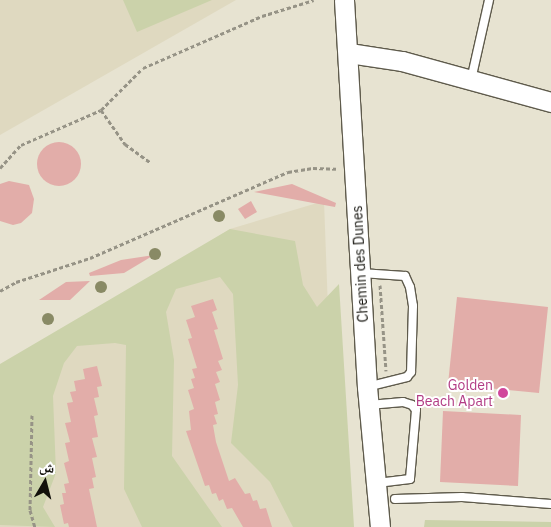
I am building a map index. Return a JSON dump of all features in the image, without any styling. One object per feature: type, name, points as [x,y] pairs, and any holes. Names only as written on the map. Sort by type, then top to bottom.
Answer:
[{"type":"street","name":"Chemin des Dunes","points":[[344,0],[349,53],[368,396],[380,527]]},
{"type":"street","points":[[349,53],[402,61],[551,102]]},
{"type":"lane","points":[[471,80],[489,0]]},
{"type":"lane","points":[[361,273],[405,276],[410,287],[413,306],[411,372],[406,377],[368,396]]},
{"type":"lane","points":[[368,396],[412,404],[416,410],[410,479],[377,483]]},
{"type":"lane","points":[[395,499],[462,497],[551,504]]},
{"type":"path","points":[[0,168],[21,145],[102,110],[143,68],[262,16],[314,0]]},
{"type":"path","points":[[102,110],[116,135],[132,151],[150,162]]},
{"type":"path","points":[[0,291],[16,282],[90,258],[288,172],[313,168],[336,170]]},
{"type":"path","points":[[32,416],[30,510],[34,527]]},
{"type":"shaded area","points":[[0,0],[236,0],[0,135]]},
{"type":"shaded area","points":[[324,201],[336,527],[0,527],[0,373],[230,229]]},
{"type":"green space","points":[[123,0],[212,0],[137,32]]},
{"type":"green space","points":[[230,229],[295,241],[303,285],[317,307],[339,284],[354,527],[293,527],[270,482],[231,443],[238,385],[233,294],[220,277],[176,289],[166,312],[174,360],[172,456],[222,527],[142,527],[124,489],[126,345],[115,343],[77,346],[64,363],[53,396],[56,473],[43,507],[55,527],[0,525],[0,364]]},
{"type":"green space","points":[[425,520],[551,522],[551,527],[424,527]]},
{"type":"building","points":[[59,142],[71,146],[77,152],[81,164],[77,176],[71,182],[59,186],[47,182],[41,176],[37,164],[41,152],[47,146]]},
{"type":"building","points":[[9,181],[29,185],[34,199],[32,213],[21,223],[13,225],[0,221],[0,184]]},
{"type":"building","points":[[292,184],[336,203],[335,207],[254,192]]},
{"type":"building","points":[[251,201],[257,212],[245,219],[238,209]]},
{"type":"building","points":[[154,255],[124,273],[90,276],[89,273],[121,260]]},
{"type":"building","points":[[90,281],[70,300],[39,300],[66,282]]},
{"type":"building","points":[[457,297],[548,307],[539,393],[448,384]]},
{"type":"building","points":[[213,299],[217,310],[212,312],[218,329],[214,330],[223,359],[218,361],[222,370],[216,372],[220,382],[215,384],[220,400],[215,402],[218,414],[214,415],[217,424],[213,425],[216,442],[229,481],[235,478],[245,494],[250,493],[253,501],[257,500],[260,509],[266,508],[272,527],[243,527],[232,508],[227,509],[223,499],[219,501],[216,493],[212,494],[209,485],[205,486],[186,431],[191,430],[189,411],[194,409],[188,390],[194,388],[191,379],[195,378],[192,369],[197,368],[188,339],[192,338],[186,320],[195,317],[191,306]]},
{"type":"building","points":[[97,366],[102,386],[97,387],[99,397],[94,398],[98,415],[94,416],[98,437],[92,438],[97,457],[92,458],[96,477],[92,478],[94,488],[89,489],[97,527],[69,527],[68,523],[64,524],[60,505],[64,504],[62,493],[66,493],[64,484],[69,483],[64,463],[69,461],[65,443],[70,442],[65,423],[71,422],[67,403],[73,402],[70,392],[76,391],[74,381],[85,379],[83,369]]},
{"type":"building","points":[[443,411],[521,415],[518,486],[440,482]]},
{"type":"place","name":"Golden Beach Apart","points":[[503,393]]}]
